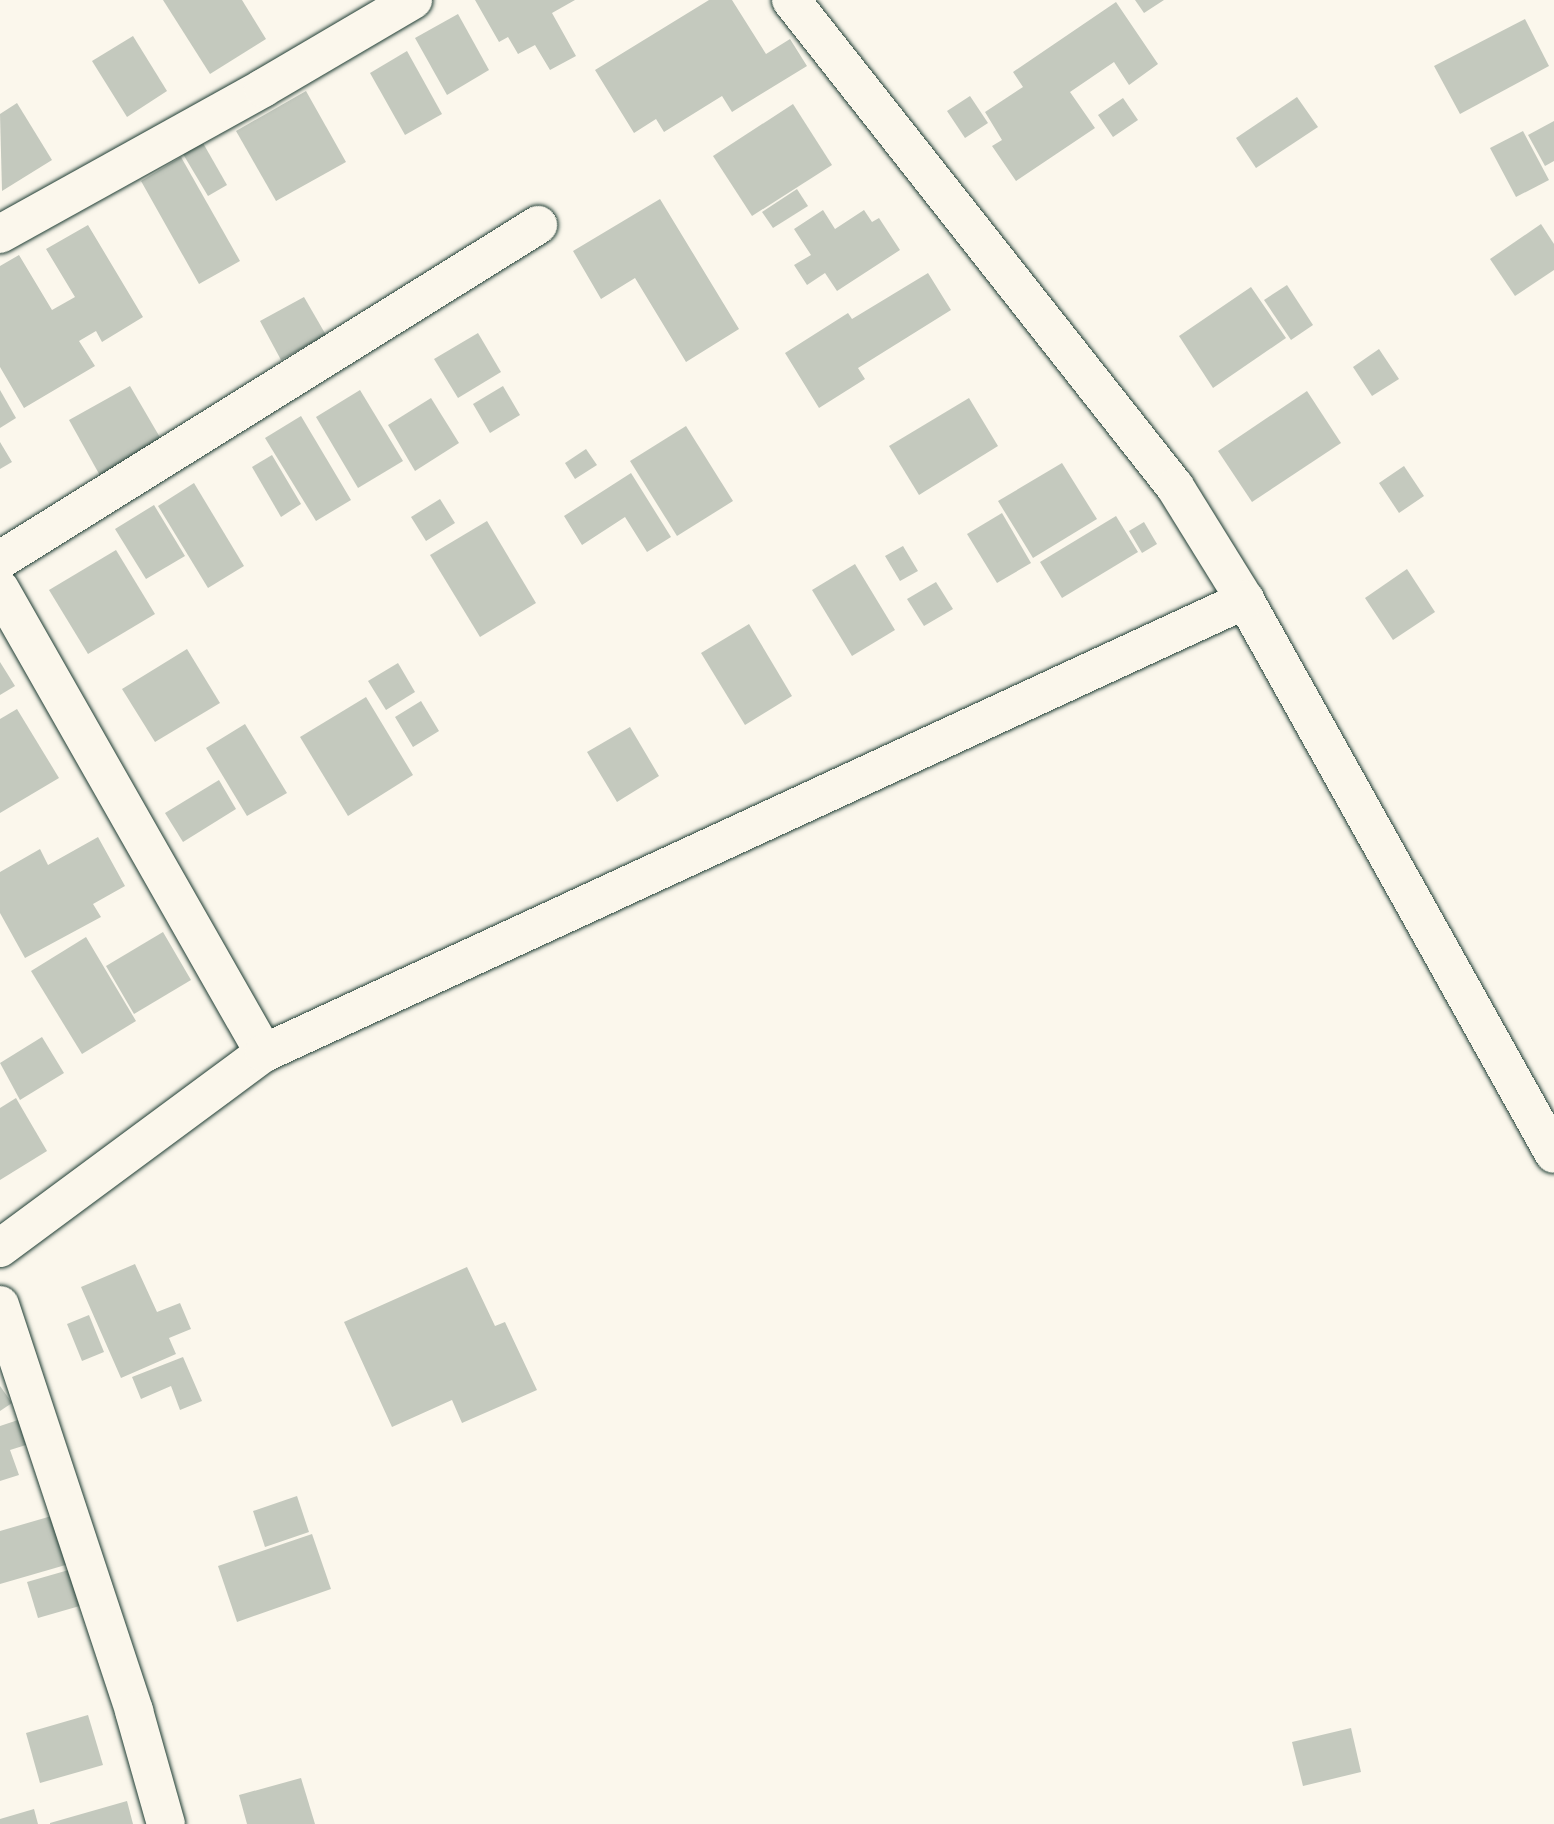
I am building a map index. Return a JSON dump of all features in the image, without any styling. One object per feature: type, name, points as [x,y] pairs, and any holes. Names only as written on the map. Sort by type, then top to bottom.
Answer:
[{"type":"street","points":[[0,234],[263,88],[413,0]]},
{"type":"street","points":[[791,0],[1175,488],[1245,600],[1554,1154]]},
{"type":"street","points":[[0,560],[538,225]]},
{"type":"street","points":[[0,589],[264,1053]]},
{"type":"street","points":[[0,1248],[264,1053],[1245,600]]},
{"type":"street","points":[[0,1305],[135,1711],[166,1824]]},
{"type":"building","points":[[163,0],[242,0],[266,39],[210,74]]},
{"type":"building","points":[[475,0],[575,0],[552,13],[576,56],[550,70],[535,45],[518,54],[508,37],[499,42]]},
{"type":"building","points":[[709,0],[732,0],[766,54],[790,39],[807,66],[732,112],[722,96],[664,132],[656,119],[634,133],[595,70]]},
{"type":"building","points":[[1135,0],[1164,0],[1144,13]]},
{"type":"building","points":[[1116,2],[1158,64],[1129,85],[1114,62],[1070,92],[1095,128],[1016,181],[992,146],[1002,140],[985,112],[1023,87],[1013,72]]},
{"type":"building","points":[[458,14],[489,70],[447,95],[415,38]]},
{"type":"building","points":[[1525,19],[1549,66],[1460,114],[1434,66]]},
{"type":"building","points":[[133,36],[167,91],[127,117],[92,61]]},
{"type":"building","points":[[407,51],[442,114],[405,135],[370,73]]},
{"type":"building","points":[[306,91],[346,162],[276,201],[236,131]]},
{"type":"building","points":[[970,96],[988,123],[965,138],[947,111]]},
{"type":"building","points":[[1297,97],[1318,127],[1256,168],[1236,138]]},
{"type":"building","points":[[1123,98],[1138,120],[1113,137],[1098,115]]},
{"type":"building","points":[[17,103],[52,160],[2,191],[0,114]]},
{"type":"building","points":[[793,104],[832,165],[752,216],[713,156]]},
{"type":"building","points":[[1554,121],[1554,161],[1545,166],[1528,135]]},
{"type":"building","points":[[1523,131],[1549,180],[1516,197],[1490,148]]},
{"type":"building","points":[[203,143],[227,185],[208,196],[183,154]]},
{"type":"building","points":[[181,157],[240,261],[199,284],[141,181]]},
{"type":"building","points":[[797,189],[808,206],[773,228],[762,212]]},
{"type":"building","points":[[660,199],[739,329],[686,362],[635,278],[601,299],[573,251]]},
{"type":"building","points":[[823,210],[835,229],[864,210],[872,222],[879,218],[900,250],[837,291],[825,273],[807,285],[794,265],[811,255],[794,229]]},
{"type":"building","points":[[1541,224],[1554,244],[1554,270],[1515,296],[1490,259]]},
{"type":"building","points":[[88,225],[143,317],[102,342],[96,331],[79,341],[95,366],[24,408],[0,367],[0,266],[19,255],[52,310],[75,297],[46,249]]},
{"type":"building","points":[[928,273],[951,310],[858,368],[865,379],[819,408],[785,353],[848,313],[852,319]]},
{"type":"building","points":[[1287,285],[1313,325],[1291,340],[1264,300]]},
{"type":"building","points":[[1251,287],[1286,338],[1213,388],[1179,336]]},
{"type":"building","points":[[304,297],[326,335],[281,360],[260,321]]},
{"type":"building","points":[[478,333],[501,372],[458,398],[434,359]]},
{"type":"building","points":[[1379,349],[1399,379],[1372,396],[1353,367]]},
{"type":"building","points":[[130,386],[165,446],[103,481],[69,420]]},
{"type":"building","points":[[503,386],[520,415],[490,433],[473,404]]},
{"type":"building","points":[[0,390],[16,418],[0,428]]},
{"type":"building","points":[[360,390],[403,461],[358,488],[316,417]]},
{"type":"building","points":[[1307,391],[1341,443],[1252,502],[1218,451]]},
{"type":"building","points":[[431,398],[459,443],[415,471],[388,425]]},
{"type":"building","points":[[969,398],[998,446],[919,495],[889,446]]},
{"type":"building","points":[[301,416],[351,500],[316,521],[265,438]]},
{"type":"building","points":[[686,426],[733,501],[677,536],[630,461]]},
{"type":"building","points":[[0,442],[12,462],[0,469]]},
{"type":"building","points":[[586,449],[597,465],[575,479],[565,463]]},
{"type":"building","points":[[272,455],[301,504],[281,517],[252,467]]},
{"type":"building","points":[[1062,463],[1097,519],[1033,558],[998,501]]},
{"type":"building","points":[[1404,466],[1424,496],[1399,513],[1379,483]]},
{"type":"building","points":[[631,473],[671,537],[647,552],[625,517],[582,545],[564,516]]},
{"type":"building","points":[[194,483],[244,566],[208,588],[158,506]]},
{"type":"building","points":[[440,499],[455,523],[426,541],[411,517]]},
{"type":"building","points":[[154,505],[185,556],[146,579],[115,529]]},
{"type":"building","points":[[1002,513],[1031,563],[997,583],[967,534]]},
{"type":"building","points":[[1116,516],[1138,552],[1062,598],[1040,562]]},
{"type":"building","points":[[487,521],[536,603],[480,637],[430,555]]},
{"type":"building","points":[[1144,522],[1157,544],[1142,553],[1129,531]]},
{"type":"building","points":[[903,546],[918,571],[900,581],[885,556]]},
{"type":"building","points":[[116,550],[155,614],[88,654],[49,590]]},
{"type":"building","points":[[855,564],[895,630],[852,656],[812,590]]},
{"type":"building","points":[[1407,569],[1435,612],[1393,640],[1365,598]]},
{"type":"building","points":[[936,582],[953,609],[924,626],[907,599]]},
{"type":"building","points":[[749,624],[792,696],[745,725],[701,653]]},
{"type":"building","points":[[187,649],[220,703],[155,742],[122,689]]},
{"type":"building","points":[[0,662],[15,686],[0,695]]},
{"type":"building","points":[[398,663],[415,692],[386,710],[368,681]]},
{"type":"building","points":[[366,697],[413,775],[348,816],[300,737]]},
{"type":"building","points":[[421,701],[439,731],[413,747],[395,717]]},
{"type":"building","points":[[17,709],[59,778],[0,813],[0,719]]},
{"type":"building","points":[[245,724],[287,793],[247,816],[206,748]]},
{"type":"building","points":[[630,727],[659,776],[617,802],[587,752]]},
{"type":"building","points":[[219,780],[236,809],[183,842],[165,813]]},
{"type":"building","points":[[98,837],[125,886],[93,904],[101,917],[25,958],[0,913],[0,872],[40,849],[48,865]]},
{"type":"building","points":[[163,932],[191,980],[134,1014],[106,966]]},
{"type":"building","points":[[86,937],[136,1021],[82,1054],[31,971]]},
{"type":"building","points":[[42,1037],[64,1073],[20,1100],[0,1063]]},
{"type":"building","points":[[16,1098],[47,1151],[0,1180],[0,1108]]},
{"type":"building","points":[[135,1264],[157,1312],[180,1303],[191,1329],[169,1338],[176,1354],[121,1378],[81,1287]]},
{"type":"building","points":[[467,1267],[495,1326],[505,1322],[537,1390],[462,1423],[452,1400],[392,1427],[344,1322]]},
{"type":"building","points":[[89,1315],[104,1352],[82,1361],[67,1324]]},
{"type":"building","points":[[183,1357],[202,1401],[180,1410],[171,1386],[141,1399],[132,1377]]},
{"type":"building","points":[[0,1386],[12,1403],[0,1411]]},
{"type":"building","points":[[18,1420],[26,1445],[10,1450],[19,1475],[0,1481],[0,1426]]},
{"type":"building","points":[[297,1496],[309,1532],[265,1547],[253,1511]]},
{"type":"building","points":[[55,1515],[69,1564],[0,1584],[0,1531]]},
{"type":"building","points":[[312,1534],[331,1589],[237,1622],[218,1566]]},
{"type":"building","points":[[79,1567],[90,1603],[38,1618],[27,1582]]},
{"type":"building","points":[[88,1715],[103,1765],[40,1783],[26,1733]]},
{"type":"building","points":[[1351,1728],[1361,1772],[1303,1786],[1292,1742]]},
{"type":"building","points":[[301,1778],[315,1824],[247,1824],[239,1795]]},
{"type":"building","points":[[127,1801],[133,1824],[50,1824],[50,1823]]},
{"type":"building","points":[[34,1809],[38,1824],[0,1824],[0,1819]]}]
